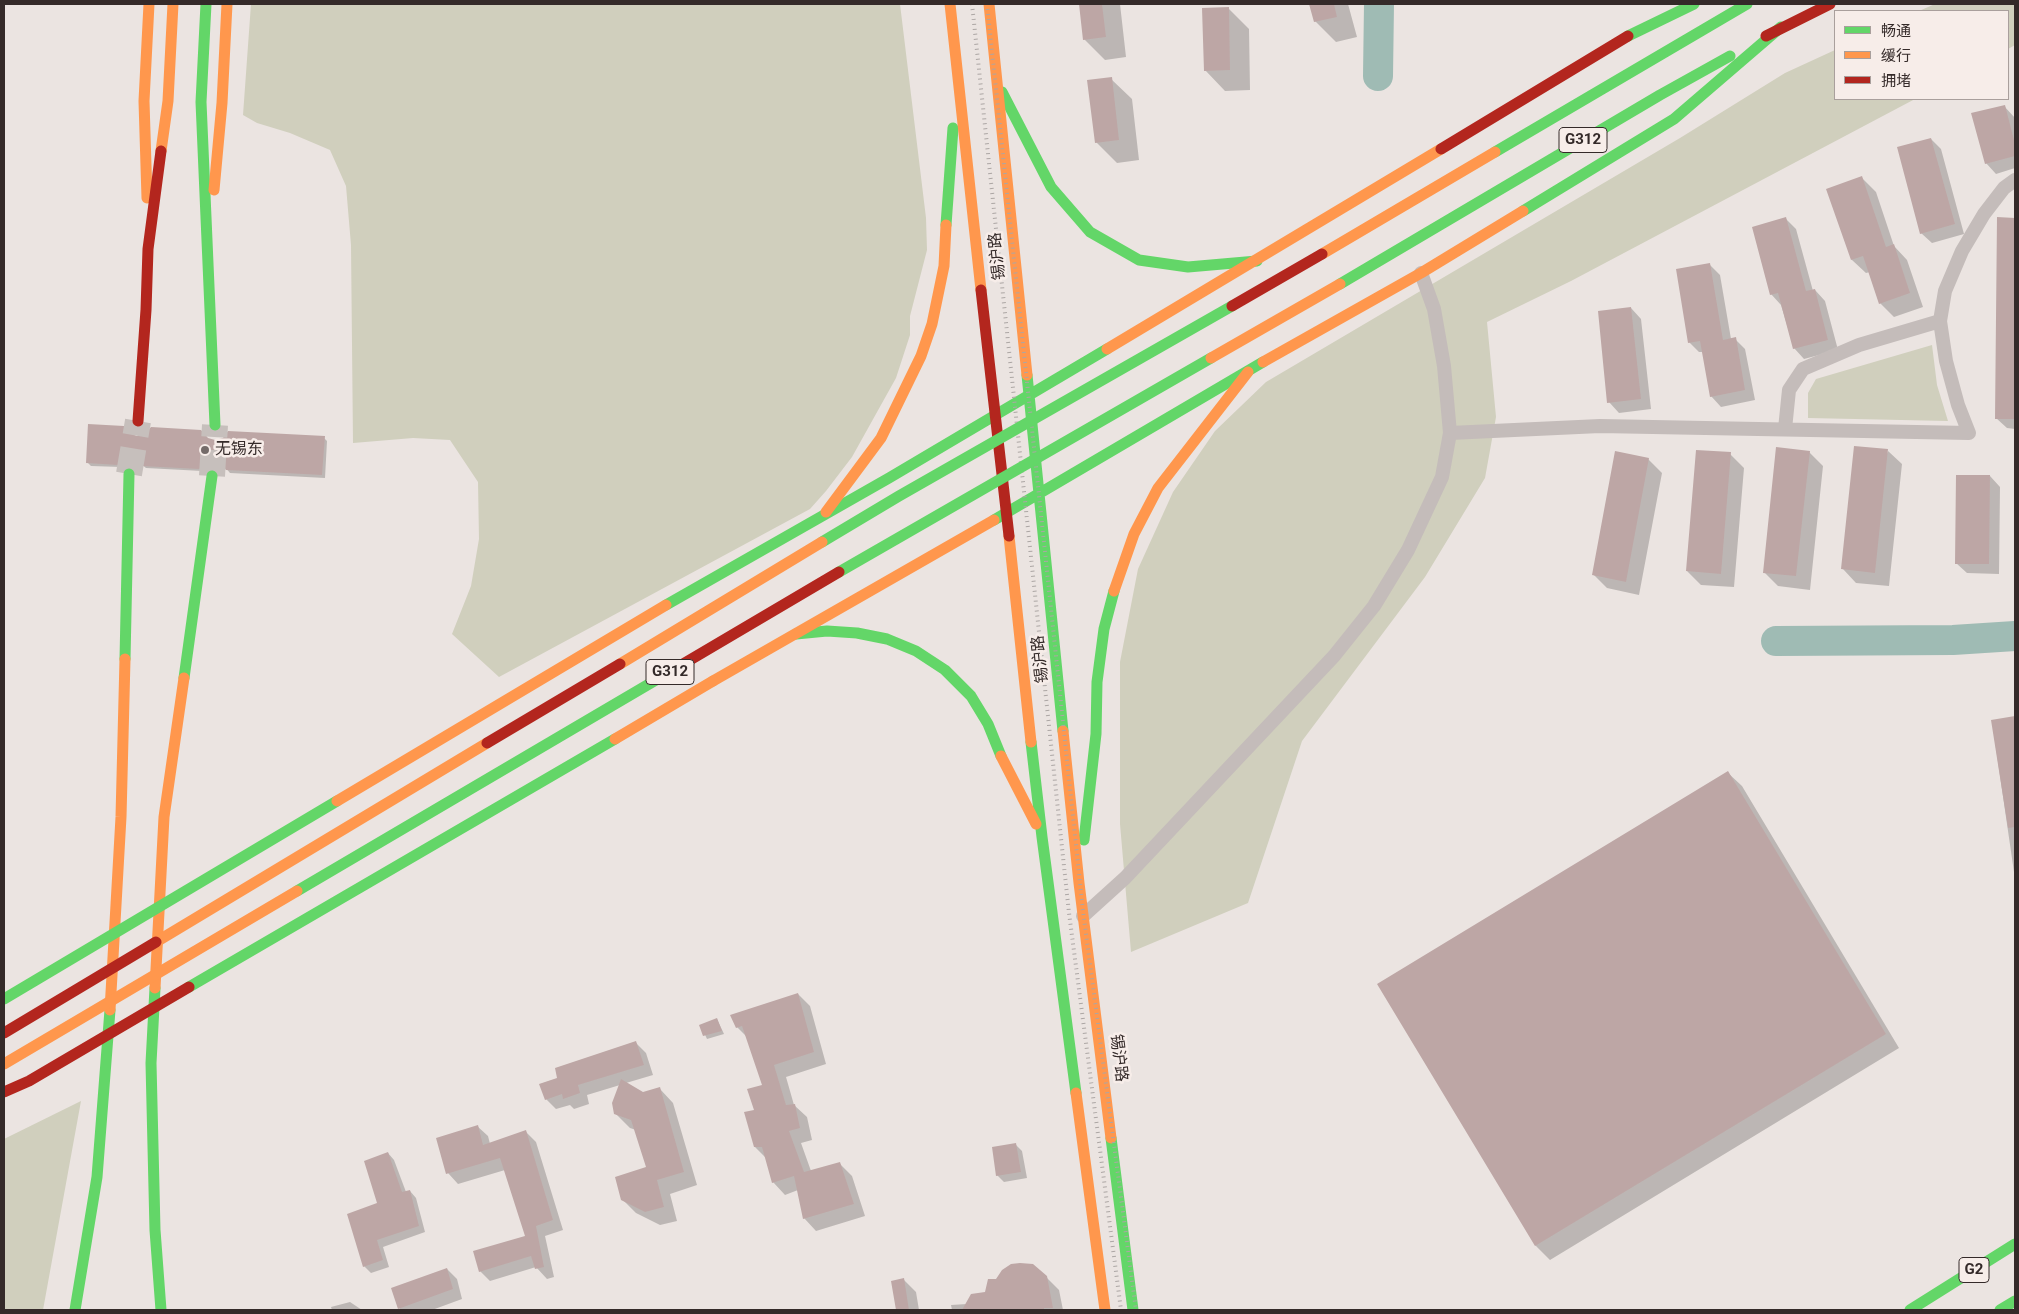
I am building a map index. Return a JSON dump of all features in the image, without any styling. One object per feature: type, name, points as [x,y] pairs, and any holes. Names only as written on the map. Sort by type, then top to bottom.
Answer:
[{"type":"main road","points":[[138,421],[146,310],[148,249],[144,101],[149,4]]},
{"type":"main road","points":[[148,249],[168,101],[173,4]]},
{"type":"main road","points":[[206,4],[201,102],[216,425]]},
{"type":"main road","points":[[208,253],[222,103],[227,4]]},
{"type":"main road","points":[[950,4],[1042,837],[1105,1310]]},
{"type":"main road","name":"锡沪路","points":[[989,4],[1079,883],[1133,1310]]},
{"type":"main road","points":[[4,999],[666,605],[994,416],[1028,394],[1257,261],[1635,32],[1694,4]]},
{"type":"main road","name":"G312","points":[[4,1033],[891,501],[1322,254],[1747,4]]},
{"type":"main road","name":"G312","points":[[4,1064],[917,526],[1340,284],[1660,95],[1781,27],[1830,4]]},
{"type":"main road","points":[[4,1093],[29,1081],[1252,368],[1422,273],[1674,118],[1781,27]]},
{"type":"main road","points":[[823,515],[881,438],[921,356],[932,324],[944,266],[946,218],[958,77]]},
{"type":"main road","points":[[996,81],[1051,187],[1090,232],[1139,260],[1188,267],[1257,261]]},
{"type":"main road","points":[[1079,883],[1096,734],[1097,682],[1104,629],[1116,580],[1134,534],[1158,488],[1252,368]]},
{"type":"main road","points":[[75,1310],[97,1177],[105,1087],[121,817],[129,474]]},
{"type":"main road","points":[[161,1310],[154,1221],[151,1062],[164,817],[212,476]]},
{"type":"main road","points":[[795,634],[827,631],[857,633],[887,639],[916,651],[945,670],[971,696],[988,724],[1001,757],[1042,837]]},
{"type":"main road","name":"G2","points":[[1910,1310],[2015,1244]]},
{"type":"main road","points":[[2000,1310],[2015,1301]]},
{"type":"street","points":[[1450,433],[1600,426],[1785,428],[1969,433],[1958,405],[1946,361],[1940,321],[1946,291],[1962,251],[1984,214],[2004,188],[2015,180]]},
{"type":"street","points":[[1083,916],[1125,878],[1334,656],[1374,606],[1408,550],[1442,478],[1450,433],[1444,366],[1434,309],[1422,273]]},
{"type":"street","points":[[1785,428],[1789,390],[1804,369],[1859,345],[1940,321]]},
{"type":"green space","points":[[251,4],[900,4],[926,218],[927,250],[910,316],[910,335],[896,378],[852,457],[826,491],[810,509],[499,677],[452,634],[471,586],[479,539],[478,482],[450,440],[413,438],[353,443],[351,245],[346,186],[330,150],[290,133],[257,123],[243,115]]},
{"type":"green space","points":[[1935,4],[2015,4],[2015,45],[2009,48],[2009,10],[1921,10]]},
{"type":"green space","points":[[1834,50],[1834,100],[1913,100],[1571,281],[1487,322],[1496,417],[1485,478],[1425,577],[1302,741],[1248,903],[1131,952],[1120,824],[1120,662],[1138,569],[1173,492],[1215,431],[1266,382],[1680,138],[1785,73]]},
{"type":"green space","points":[[1932,345],[1937,385],[1948,421],[1808,418],[1808,393],[1816,379]]},
{"type":"green space","points":[[81,1101],[43,1310],[4,1310],[4,1139]]},
{"type":"building","points":[[1079,4],[1102,4],[1106,37],[1083,40]]},
{"type":"building","points":[[1309,4],[1334,4],[1337,17],[1314,22]]},
{"type":"building","points":[[1229,7],[1230,70],[1204,71],[1202,8]]},
{"type":"building","points":[[1112,77],[1119,140],[1095,143],[1087,80]]},
{"type":"building","points":[[2005,105],[2015,144],[2015,156],[1985,164],[1971,113]]},
{"type":"building","points":[[1931,138],[1955,224],[1920,234],[1897,147]]},
{"type":"building","points":[[1862,176],[1886,247],[1894,244],[1910,293],[1879,304],[1863,256],[1851,260],[1826,189]]},
{"type":"building","points":[[1786,217],[1806,291],[1815,289],[1828,340],[1793,349],[1778,293],[1770,295],[1752,227]]},
{"type":"building","points":[[1997,217],[2015,218],[2015,419],[1995,419]]},
{"type":"building","points":[[1710,263],[1723,340],[1736,337],[1745,390],[1710,397],[1700,341],[1688,343],[1676,269]]},
{"type":"building","points":[[1631,307],[1641,399],[1607,403],[1598,311]]},
{"type":"building","name":"无锡东","points":[[88,424],[124,426],[129,433],[137,436],[145,434],[151,427],[201,430],[208,438],[215,440],[223,438],[228,431],[325,436],[322,475],[226,470],[221,464],[214,461],[206,462],[199,469],[141,466],[136,461],[130,459],[122,461],[118,465],[86,463]]},
{"type":"building","points":[[1854,446],[1888,449],[1875,573],[1841,569]]},
{"type":"building","points":[[1776,447],[1810,451],[1796,576],[1763,573]]},
{"type":"building","points":[[1696,450],[1731,452],[1721,574],[1686,571]]},
{"type":"building","points":[[1615,451],[1649,458],[1626,582],[1592,575]]},
{"type":"building","points":[[1956,475],[1990,475],[1989,564],[1955,564]]},
{"type":"building","points":[[2015,716],[2015,827],[2008,828],[1991,720]]},
{"type":"building","points":[[1728,771],[1886,1034],[1535,1246],[1377,984]]},
{"type":"building","points":[[798,993],[814,1052],[774,1065],[786,1105],[795,1104],[800,1128],[789,1131],[804,1172],[840,1162],[854,1204],[803,1219],[794,1176],[772,1183],[762,1147],[754,1147],[744,1112],[754,1110],[747,1089],[762,1085],[742,1026],[736,1028],[730,1015]]},
{"type":"building","points":[[717,1018],[722,1031],[703,1036],[699,1025]]},
{"type":"building","points":[[636,1041],[644,1065],[578,1085],[580,1093],[563,1099],[562,1094],[545,1100],[539,1084],[557,1078],[555,1068]]},
{"type":"building","points":[[621,1079],[643,1092],[660,1087],[684,1172],[657,1180],[664,1207],[645,1212],[621,1200],[615,1177],[646,1167],[631,1120],[614,1114],[612,1103]]},
{"type":"building","points":[[478,1125],[483,1145],[526,1130],[553,1220],[536,1226],[544,1267],[535,1269],[531,1256],[479,1272],[473,1251],[525,1236],[500,1158],[446,1174],[436,1138]]},
{"type":"building","points":[[1016,1143],[1021,1172],[996,1176],[992,1147]]},
{"type":"building","points":[[388,1152],[402,1192],[410,1190],[419,1226],[377,1240],[383,1260],[363,1267],[347,1214],[377,1203],[364,1161]]},
{"type":"building","points":[[1011,1264],[1033,1264],[1047,1276],[1053,1308],[1044,1308],[1044,1310],[962,1310],[971,1294],[985,1292],[988,1279],[996,1279],[1002,1270]]},
{"type":"building","points":[[447,1268],[453,1289],[398,1309],[391,1288]]},
{"type":"building","points":[[904,1278],[909,1310],[896,1310],[891,1281]]},
{"type":"waterway","points":[[1378,76],[1379,4]]},
{"type":"waterway","points":[[1776,641],[1953,640],[2015,636]]},
{"type":"tunnel","points":[[129,474],[138,421]]},
{"type":"tunnel","points":[[212,476],[215,425]]},
{"type":"railway","points":[[972,4],[1069,913],[1121,1310]]},
{"type":"railway","points":[[987,4],[1083,911],[1136,1310]]},
{"type":"traffic: fast","points":[[206,4],[201,102],[215,425]]},
{"type":"traffic: fast","points":[[1628,36],[1694,4]]},
{"type":"traffic: fast","points":[[1495,152],[1747,4]]},
{"type":"traffic: fast","points":[[1523,211],[1674,119],[1781,27]]},
{"type":"traffic: fast","points":[[1340,284],[1660,95],[1730,56]]},
{"type":"traffic: fast","points":[[1002,92],[1051,187],[1090,232],[1139,260],[1188,267],[1257,261]]},
{"type":"traffic: fast","points":[[946,225],[953,128]]},
{"type":"traffic: fast","points":[[822,542],[1232,306]]},
{"type":"traffic: fast","points":[[666,605],[889,478],[1107,349]]},
{"type":"traffic: fast","points":[[839,572],[1211,358]]},
{"type":"traffic: fast","points":[[994,520],[1263,362]]},
{"type":"traffic: fast","points":[[1027,375],[1063,731]]},
{"type":"traffic: fast","points":[[125,659],[129,474]]},
{"type":"traffic: fast","points":[[184,678],[212,476]]},
{"type":"traffic: fast","points":[[1084,840],[1096,734],[1097,682],[1104,629],[1114,591]]},
{"type":"traffic: fast","points":[[796,634],[827,631],[857,633],[887,639],[916,651],[945,670],[971,696],[988,724],[1001,756]]},
{"type":"traffic: fast","points":[[297,891],[678,667]]},
{"type":"traffic: fast","points":[[189,987],[615,739]]},
{"type":"traffic: fast","points":[[1031,742],[1076,1093]]},
{"type":"traffic: fast","points":[[4,999],[337,801]]},
{"type":"traffic: fast","points":[[155,988],[151,1063],[155,1230],[161,1310]]},
{"type":"traffic: fast","points":[[75,1310],[97,1177],[110,1010]]},
{"type":"traffic: fast","points":[[1111,1138],[1133,1310]]},
{"type":"traffic: fast","points":[[1910,1310],[2015,1244]]},
{"type":"traffic: fast","points":[[2000,1310],[2015,1301]]},
{"type":"traffic: slow","points":[[147,198],[144,101],[149,4]]},
{"type":"traffic: slow","points":[[161,151],[168,101],[173,4]]},
{"type":"traffic: slow","points":[[214,190],[222,103],[227,4]]},
{"type":"traffic: slow","points":[[950,4],[981,290]]},
{"type":"traffic: slow","points":[[989,4],[1027,375]]},
{"type":"traffic: slow","points":[[1107,349],[1441,149]]},
{"type":"traffic: slow","points":[[1322,254],[1495,152]]},
{"type":"traffic: slow","points":[[1263,362],[1421,273],[1523,211]]},
{"type":"traffic: slow","points":[[826,512],[881,438],[921,356],[932,324],[944,266],[946,225]]},
{"type":"traffic: slow","points":[[1211,358],[1340,284]]},
{"type":"traffic: slow","points":[[1114,591],[1134,534],[1158,488],[1248,372]]},
{"type":"traffic: slow","points":[[713,681],[994,520]]},
{"type":"traffic: slow","points":[[1009,536],[1031,742]]},
{"type":"traffic: slow","points":[[620,664],[822,542]]},
{"type":"traffic: slow","points":[[337,801],[666,605]]},
{"type":"traffic: slow","points":[[110,1010],[121,817],[125,659]]},
{"type":"traffic: slow","points":[[155,988],[164,817],[184,678]]},
{"type":"traffic: slow","points":[[615,739],[713,681]]},
{"type":"traffic: slow","points":[[1063,731],[1079,883],[1111,1138]]},
{"type":"traffic: slow","points":[[156,942],[487,743]]},
{"type":"traffic: slow","points":[[1001,756],[1036,824]]},
{"type":"traffic: slow","points":[[4,1064],[297,891]]},
{"type":"traffic: slow","points":[[1076,1093],[1105,1310]]},
{"type":"traffic: jam","points":[[1766,36],[1830,4]]},
{"type":"traffic: jam","points":[[1441,149],[1628,36]]},
{"type":"traffic: jam","points":[[138,421],[146,310],[148,249],[161,151]]},
{"type":"traffic: jam","points":[[1232,306],[1322,254]]},
{"type":"traffic: jam","points":[[981,290],[1009,536]]},
{"type":"traffic: jam","points":[[678,667],[839,572]]},
{"type":"traffic: jam","points":[[487,743],[620,664]]},
{"type":"traffic: jam","points":[[4,1033],[156,942]]},
{"type":"traffic: jam","points":[[4,1092],[29,1081],[189,987]]},
{"type":"place","name":"无锡东","points":[[205,450]]}]
